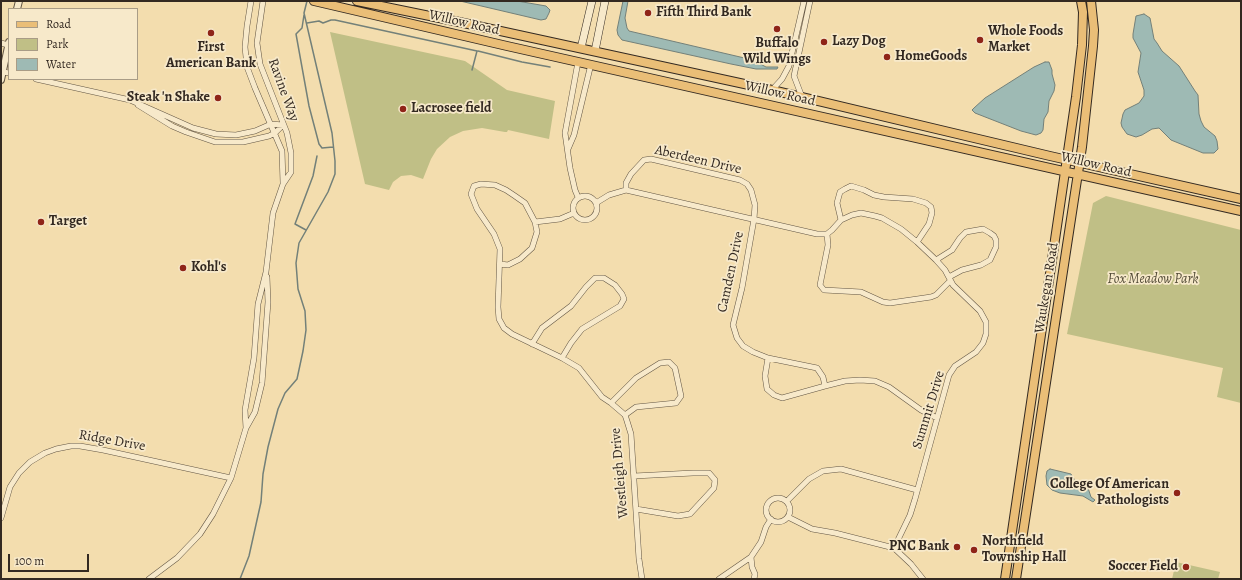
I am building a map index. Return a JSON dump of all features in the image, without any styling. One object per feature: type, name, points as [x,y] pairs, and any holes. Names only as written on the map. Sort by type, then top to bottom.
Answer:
[{"type":"main road","name":"Willow Road","points":[[314,1],[1241,211]]},
{"type":"main road","name":"Willow Road","points":[[357,1],[772,90],[1241,199]]},
{"type":"main road","points":[[578,62],[592,1]]},
{"type":"main road","points":[[591,64],[605,1]]},
{"type":"main road","name":"Waukegan Road","points":[[1005,579],[1081,58],[1083,12],[1081,1]]},
{"type":"main road","name":"Waukegan Road","points":[[1016,579],[1080,162],[1094,46],[1091,1]]},
{"type":"street","name":"Ravine Way","points":[[251,1],[245,47],[247,67],[282,151],[283,184]]},
{"type":"street","name":"Ravine Way","points":[[246,428],[245,410],[254,358],[258,304],[266,272],[273,213],[283,184],[291,172],[291,153],[287,133],[260,64],[257,43],[263,1]]},
{"type":"street","points":[[772,90],[782,79],[789,66],[804,1]]},
{"type":"street","points":[[802,97],[794,76],[810,1]]},
{"type":"street","points":[[1,80],[6,72],[8,53]]},
{"type":"street","points":[[578,62],[565,133],[570,168],[578,197]]},
{"type":"street","points":[[568,149],[574,135],[591,64]]},
{"type":"street","points":[[40,80],[130,100],[194,128],[216,134],[243,134],[255,131],[271,124],[283,125]]},
{"type":"street","points":[[130,100],[172,126],[215,142],[243,142],[269,136],[275,133],[283,125]]},
{"type":"street","name":"Aberdeen Drive","points":[[626,190],[626,183],[631,174],[644,160],[651,159],[740,180],[748,184],[755,205],[754,220]]},
{"type":"street","name":"Westleigh Drive","points":[[536,222],[525,203],[506,190],[495,186],[481,184],[474,186],[471,194],[477,209],[498,242],[500,249],[498,307],[499,319],[504,328],[512,334],[562,358],[579,368],[602,397],[625,415],[631,434],[639,559],[642,579]]},
{"type":"street","points":[[841,220],[837,203],[840,192],[851,186],[884,198],[913,199],[926,203],[931,207],[932,213],[929,224],[917,242]]},
{"type":"street","points":[[596,204],[609,195],[626,190],[816,234],[826,234],[828,245],[820,285],[824,290],[861,292],[890,303],[936,295],[950,279],[962,270],[981,265],[990,260],[996,247],[996,240],[990,232],[983,229],[966,232],[952,250],[936,260]]},
{"type":"street","points":[[581,196],[589,196],[596,204],[596,212],[591,218],[584,220],[576,217],[572,206],[578,197],[581,196]]},
{"type":"street","points":[[500,264],[508,265],[520,259],[532,248],[537,232],[536,222],[560,219],[574,213]]},
{"type":"street","name":"Summit Drive","points":[[826,234],[841,220],[852,215],[861,213],[882,218],[901,229],[936,260],[953,285],[980,310],[986,322],[986,334],[983,343],[976,352],[955,366],[950,375],[910,515],[894,548]]},
{"type":"street","name":"Camden Drive","points":[[754,220],[742,288],[732,325],[737,338],[743,346],[768,358],[818,368],[823,377],[825,386]]},
{"type":"street","name":"Ravine Way","points":[[149,579],[177,558],[200,534],[214,514],[231,478],[246,428],[255,412],[262,383],[268,302],[266,272]]},
{"type":"street","points":[[532,344],[542,328],[571,306],[586,286],[595,278],[604,278],[616,285],[624,299],[620,306],[582,329],[562,358]]},
{"type":"street","points":[[768,358],[765,376],[767,389],[774,395],[782,398],[845,381],[875,381],[889,387],[921,410],[937,418]]},
{"type":"street","points":[[611,403],[636,378],[660,363],[670,362],[675,368],[681,396],[676,403],[636,407],[625,415]]},
{"type":"street","name":"Ridge Drive","points":[[1,518],[10,487],[19,473],[30,462],[45,453],[71,446],[103,450],[231,478]]},
{"type":"street","points":[[787,501],[809,479],[823,471],[829,470],[841,469],[917,490]]},
{"type":"street","points":[[634,476],[693,472],[708,473],[716,480],[714,488],[690,514],[678,516],[636,509]]},
{"type":"street","points":[[776,498],[782,498],[787,501],[790,508],[790,514],[788,517],[780,522],[771,519],[766,511],[769,502],[776,498]]},
{"type":"street","points":[[788,517],[812,529],[835,533],[894,548],[911,564],[923,579]]},
{"type":"street","points":[[719,579],[751,557],[761,542],[766,527],[771,519]]},
{"type":"street","points":[[751,557],[752,567],[755,574],[754,579]]},
{"type":"green space","points":[[330,32],[465,61],[507,90],[555,101],[549,139],[508,130],[505,132],[482,128],[463,131],[450,137],[437,149],[431,159],[423,179],[411,175],[401,176],[393,182],[389,190],[365,184]]},
{"type":"green space","name":"Fox Meadow Park","points":[[1106,196],[1241,230],[1241,403],[1217,397],[1223,368],[1067,334],[1093,203]]},
{"type":"green space","name":"Soccer Field","points":[[1176,562],[1220,572],[1218,579],[1172,579]]},
{"type":"water","points":[[460,1],[517,1],[546,6],[550,10],[546,19],[541,20]]},
{"type":"water","points":[[623,1],[628,1],[625,18],[629,31],[753,60],[766,67],[778,67],[777,69],[756,69],[622,40],[618,35],[617,30]]},
{"type":"water","points":[[1144,14],[1150,18],[1154,39],[1162,51],[1179,66],[1198,95],[1201,121],[1204,127],[1215,136],[1217,141],[1218,149],[1214,153],[1203,153],[1171,140],[1159,128],[1152,129],[1136,137],[1127,134],[1122,127],[1121,123],[1125,110],[1139,103],[1144,96],[1144,90],[1138,72],[1141,53],[1133,38],[1133,34],[1136,16]]},
{"type":"water","points":[[1045,62],[1049,62],[1055,85],[1049,101],[1048,112],[1044,119],[1043,130],[1041,133],[1036,135],[1021,131],[975,113],[972,110],[985,98],[1034,67]]},
{"type":"water","points":[[1050,469],[1071,474],[1074,479],[1074,486],[1078,488],[1088,488],[1091,497],[1095,500],[1093,502],[1083,496],[1060,493],[1052,490],[1047,485],[1046,476],[1047,471]]},
{"type":"waterway","points":[[240,579],[249,556],[261,502],[263,474],[268,447],[278,409],[285,393],[297,379],[303,351],[306,330],[305,311],[298,289],[296,263],[299,243],[328,192],[335,174],[332,133],[304,13],[307,1]]},
{"type":"waterway","points":[[304,15],[302,28],[296,34],[309,106],[319,144],[322,148],[333,147]]},
{"type":"waterway","points":[[307,23],[319,21],[323,23],[335,20],[477,51],[472,70]]},
{"type":"waterway","points":[[478,51],[550,67]]},
{"type":"waterway","points":[[306,230],[295,224],[313,176],[317,156]]},
{"type":"place","name":"Fifth Third Bank","points":[[648,13]]},
{"type":"place","name":"Buffalo Wild Wings","points":[[777,29]]},
{"type":"place","name":"First American Bank","points":[[211,33]]},
{"type":"place","name":"Whole Foods Market","points":[[980,40]]},
{"type":"place","name":"Lazy Dog","points":[[824,42]]},
{"type":"place","name":"HomeGoods","points":[[887,57]]},
{"type":"place","name":"Steak 'n Shake","points":[[218,98]]},
{"type":"place","name":"Lacrosee field","points":[[403,109]]},
{"type":"place","name":"Target","points":[[41,222]]},
{"type":"place","name":"Kohl's","points":[[183,268]]},
{"type":"place","name":"College Of American Pathologists","points":[[1177,493]]},
{"type":"place","name":"PNC Bank","points":[[957,547]]},
{"type":"place","name":"Northfield Township Hall","points":[[974,550]]},
{"type":"place","name":"Soccer Field","points":[[1186,567]]}]
